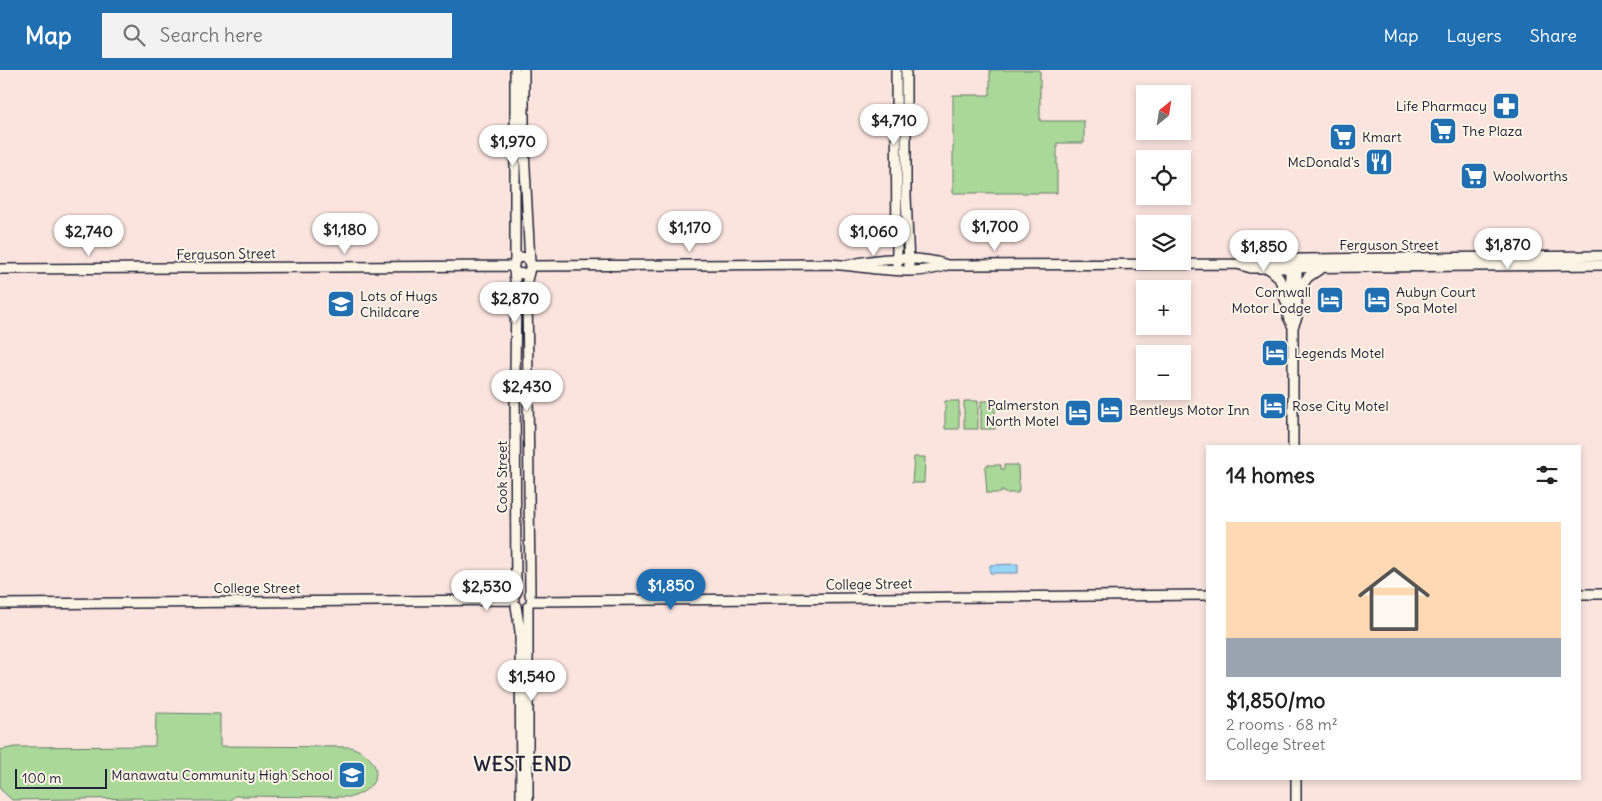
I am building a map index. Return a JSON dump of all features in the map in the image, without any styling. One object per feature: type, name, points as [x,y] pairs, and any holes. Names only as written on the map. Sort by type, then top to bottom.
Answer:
[{"type":"street","name":"Cook Street","points":[[515,70],[520,91],[525,160],[529,267],[530,601],[524,640],[524,768],[521,801]]},
{"type":"street","name":"Cook Street","points":[[524,70],[520,91],[514,266],[516,289],[515,600],[524,640]]},
{"type":"street","points":[[896,70],[902,121],[909,270]]},
{"type":"street","points":[[897,270],[902,121],[906,70]]},
{"type":"street","name":"Ferguson Street","points":[[529,267],[848,265],[897,258],[947,264],[1237,264],[1251,268],[1268,268],[1293,263],[1602,256]]},
{"type":"street","points":[[523,257],[529,267],[521,275],[514,266],[523,257]]},
{"type":"street","name":"Ferguson Street","points":[[1237,264],[1250,260],[1323,266],[1491,267],[1602,264]]},
{"type":"street","points":[[1293,263],[1297,292],[1297,317],[1293,327],[1293,445]]},
{"type":"street","points":[[1293,263],[1288,307],[1288,316],[1293,327]]},
{"type":"street","name":"Ferguson Street","points":[[848,265],[909,270],[932,269],[947,264]]},
{"type":"street","name":"Ferguson Street","points":[[0,269],[514,266]]},
{"type":"street","points":[[1297,292],[1308,277],[1323,266]]},
{"type":"street","points":[[1268,268],[1277,274],[1281,280],[1288,307]]},
{"type":"street","points":[[524,591],[530,601],[521,608],[515,600],[524,591]]},
{"type":"street","points":[[1581,594],[1602,594]]},
{"type":"street","name":"College Street","points":[[530,601],[1206,595]]},
{"type":"street","name":"College Street","points":[[0,604],[515,600]]},
{"type":"street","name":"Cook Street","points":[[524,768],[528,801]]},
{"type":"street","points":[[1296,780],[1296,801]]},
{"type":"green space","points":[[990,70],[1040,70],[1040,121],[1084,121],[1084,143],[1057,143],[1057,193],[953,193],[953,95],[990,95]]},
{"type":"green space","points":[[945,401],[959,401],[959,429],[945,429]]},
{"type":"green space","points":[[964,401],[978,401],[978,429],[964,429]]},
{"type":"green space","points":[[981,401],[995,401],[995,429],[981,429]]},
{"type":"green space","points":[[914,457],[925,457],[924,483],[912,483]]},
{"type":"green space","points":[[987,465],[1001,465],[1001,469],[1004,469],[1004,465],[1018,465],[1018,493],[1004,493],[1001,491],[1001,493],[987,493],[985,468]]},
{"type":"green space","points":[[156,713],[220,714],[220,746],[351,747],[361,752],[374,764],[375,779],[371,786],[352,797],[235,796],[229,801],[146,801],[142,798],[12,800],[0,789],[0,750],[15,747],[155,746]]},
{"type":"water","points":[[1018,564],[1018,573],[990,573],[990,565]]},
{"type":"place","name":"Life Pharmacy","points":[[1506,106]]},
{"type":"place","name":"The Plaza","points":[[1443,131]]},
{"type":"place","name":"Kmart","points":[[1343,137]]},
{"type":"place","name":"McDonald's","points":[[1379,162]]},
{"type":"place","name":"Woolworths","points":[[1474,176]]},
{"type":"place","name":"Cornwall Motor Lodge","points":[[1330,300]]},
{"type":"place","name":"Aubyn Court Spa Motel","points":[[1377,300]]},
{"type":"place","name":"Lots of Hugs Childcare","points":[[341,304]]},
{"type":"place","name":"Legends Motel","points":[[1275,353]]},
{"type":"place","name":"Rose City Motel","points":[[1273,406]]},
{"type":"place","name":"Bentleys Motor Inn","points":[[1110,410]]},
{"type":"place","name":"Palmerston North Motel","points":[[1078,413]]},
{"type":"place","name":"Manawatu Community High School","points":[[352,775]]},
{"type":"district","name":"WEST END","points":[[523,764]]}]
